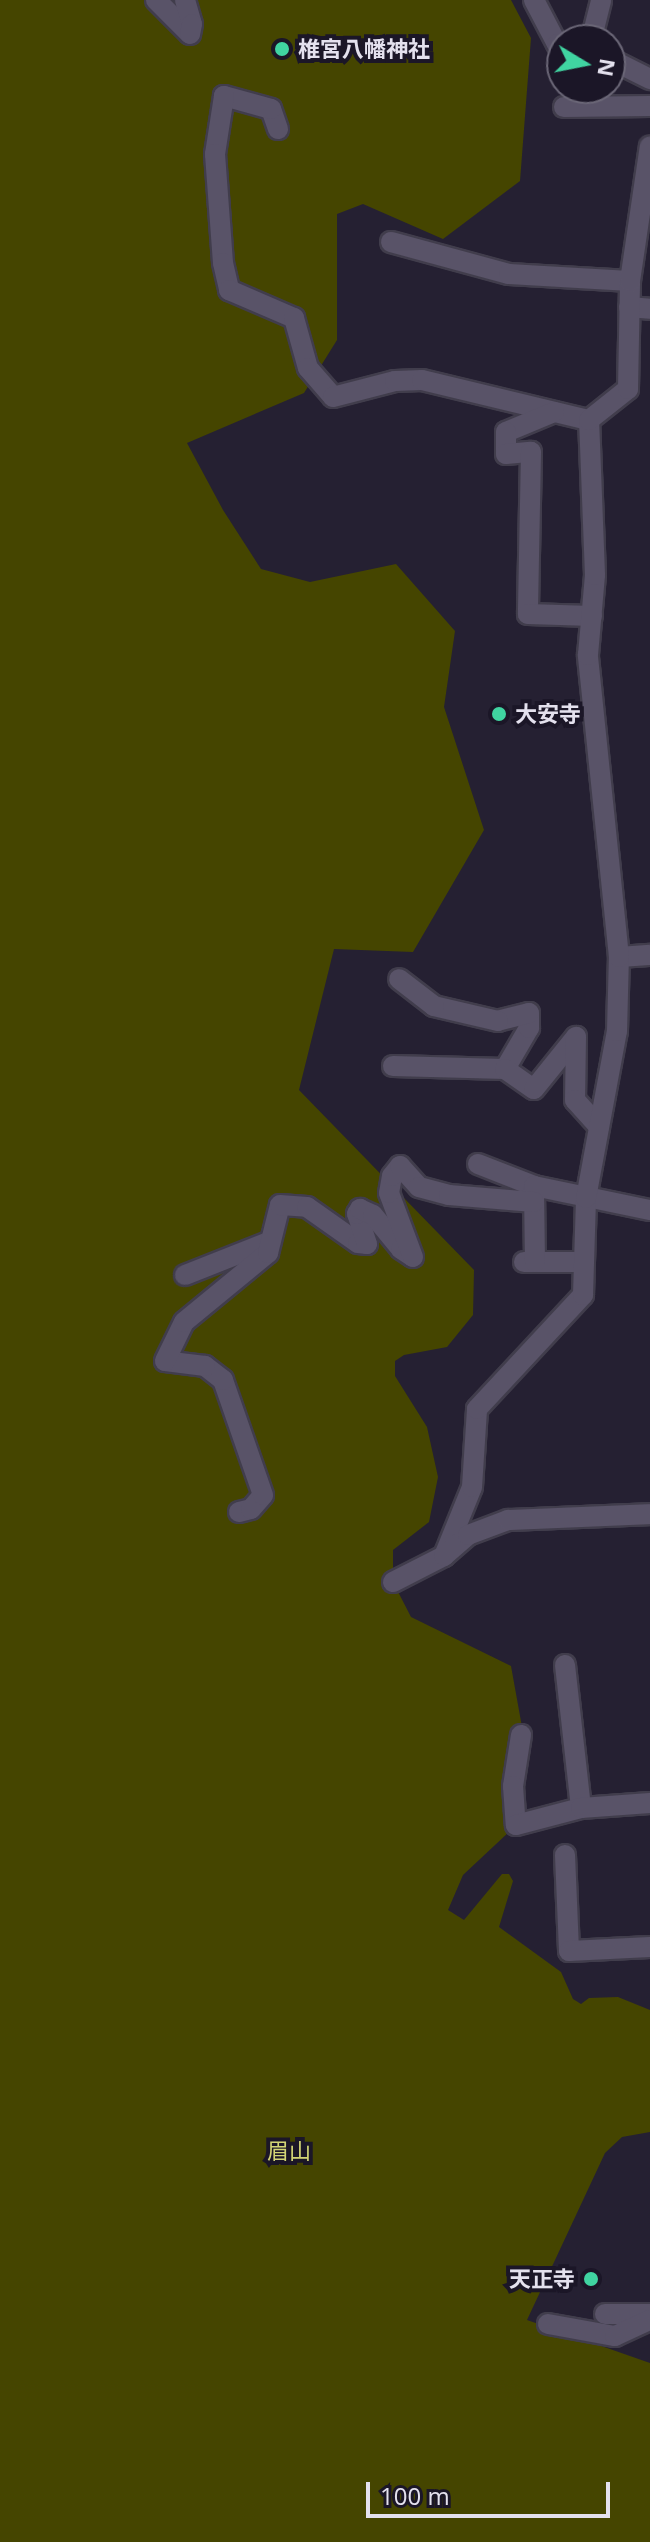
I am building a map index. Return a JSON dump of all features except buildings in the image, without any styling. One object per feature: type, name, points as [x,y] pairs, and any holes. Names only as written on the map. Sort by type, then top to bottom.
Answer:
[{"type":"street","points":[[156,0],[190,34],[192,24],[185,0]]},
{"type":"street","points":[[534,0],[547,24]]},
{"type":"street","points":[[595,24],[601,0]]},
{"type":"street","points":[[626,67],[650,79]]},
{"type":"street","points":[[278,129],[271,109],[224,96],[215,154],[223,263],[229,290],[294,318],[308,368],[333,397],[395,381],[422,380],[589,420]]},
{"type":"street","points":[[564,107],[650,106]]},
{"type":"street","points":[[628,389],[640,308],[630,281],[650,146]]},
{"type":"street","points":[[391,242],[509,274],[630,281]]},
{"type":"street","points":[[589,420],[628,389],[650,389]]},
{"type":"street","points":[[554,412],[506,432],[506,454],[531,452],[528,614],[592,616]]},
{"type":"street","points":[[444,1556],[472,1487],[477,1409],[583,1295],[586,1198],[617,1031],[619,957],[589,670],[595,575],[589,420]]},
{"type":"street","points":[[619,957],[650,955]]},
{"type":"street","points":[[399,979],[434,1006],[498,1021],[529,1013],[529,1028],[505,1069]]},
{"type":"street","points":[[393,1066],[505,1069],[534,1089],[576,1037],[575,1100],[599,1127]]},
{"type":"street","points":[[478,1164],[534,1194]]},
{"type":"street","points":[[239,1512],[251,1509],[263,1495],[223,1380],[205,1366],[165,1361],[184,1322],[268,1253],[280,1205],[307,1207],[358,1243],[367,1244],[357,1214],[360,1209],[373,1215],[401,1249],[413,1257],[389,1193],[392,1176],[400,1166],[419,1187],[449,1195],[534,1194],[586,1198],[650,1210]]},
{"type":"street","points":[[534,1194],[529,1262],[584,1262]]},
{"type":"street","points":[[185,1275],[271,1241]]},
{"type":"street","points":[[393,1582],[444,1556],[468,1535],[508,1520],[650,1514]]},
{"type":"street","points":[[565,1665],[581,1808]]},
{"type":"street","points":[[521,1735],[513,1786],[516,1825],[581,1808],[650,1803]]},
{"type":"street","points":[[565,1855],[569,1951],[650,1947]]},
{"type":"street","points":[[605,2314],[650,2314]]},
{"type":"street","points":[[548,2324],[615,2336],[650,2320]]},
{"type":"green space","name":"眉山","points":[[0,0],[511,0],[531,38],[520,181],[443,239],[363,204],[337,214],[337,340],[304,393],[187,443],[223,510],[261,569],[310,582],[396,564],[455,631],[444,707],[484,830],[413,952],[334,949],[299,1090],[474,1270],[473,1315],[447,1347],[404,1355],[395,1361],[395,1376],[427,1427],[438,1477],[429,1522],[393,1550],[393,1582],[411,1617],[511,1666],[522,1727],[512,1829],[463,1875],[448,1910],[464,1920],[502,1874],[509,1874],[513,1881],[499,1927],[561,1972],[573,1999],[581,2004],[589,1998],[618,1997],[650,2010],[650,2132],[622,2137],[605,2153],[527,2320],[650,2363],[650,2542],[0,2542]]},
{"type":"place","name":"椎宮八幡神社","points":[[282,49]]},
{"type":"place","name":"大安寺","points":[[499,714]]},
{"type":"place","name":"天正寺","points":[[591,2279]]}]
